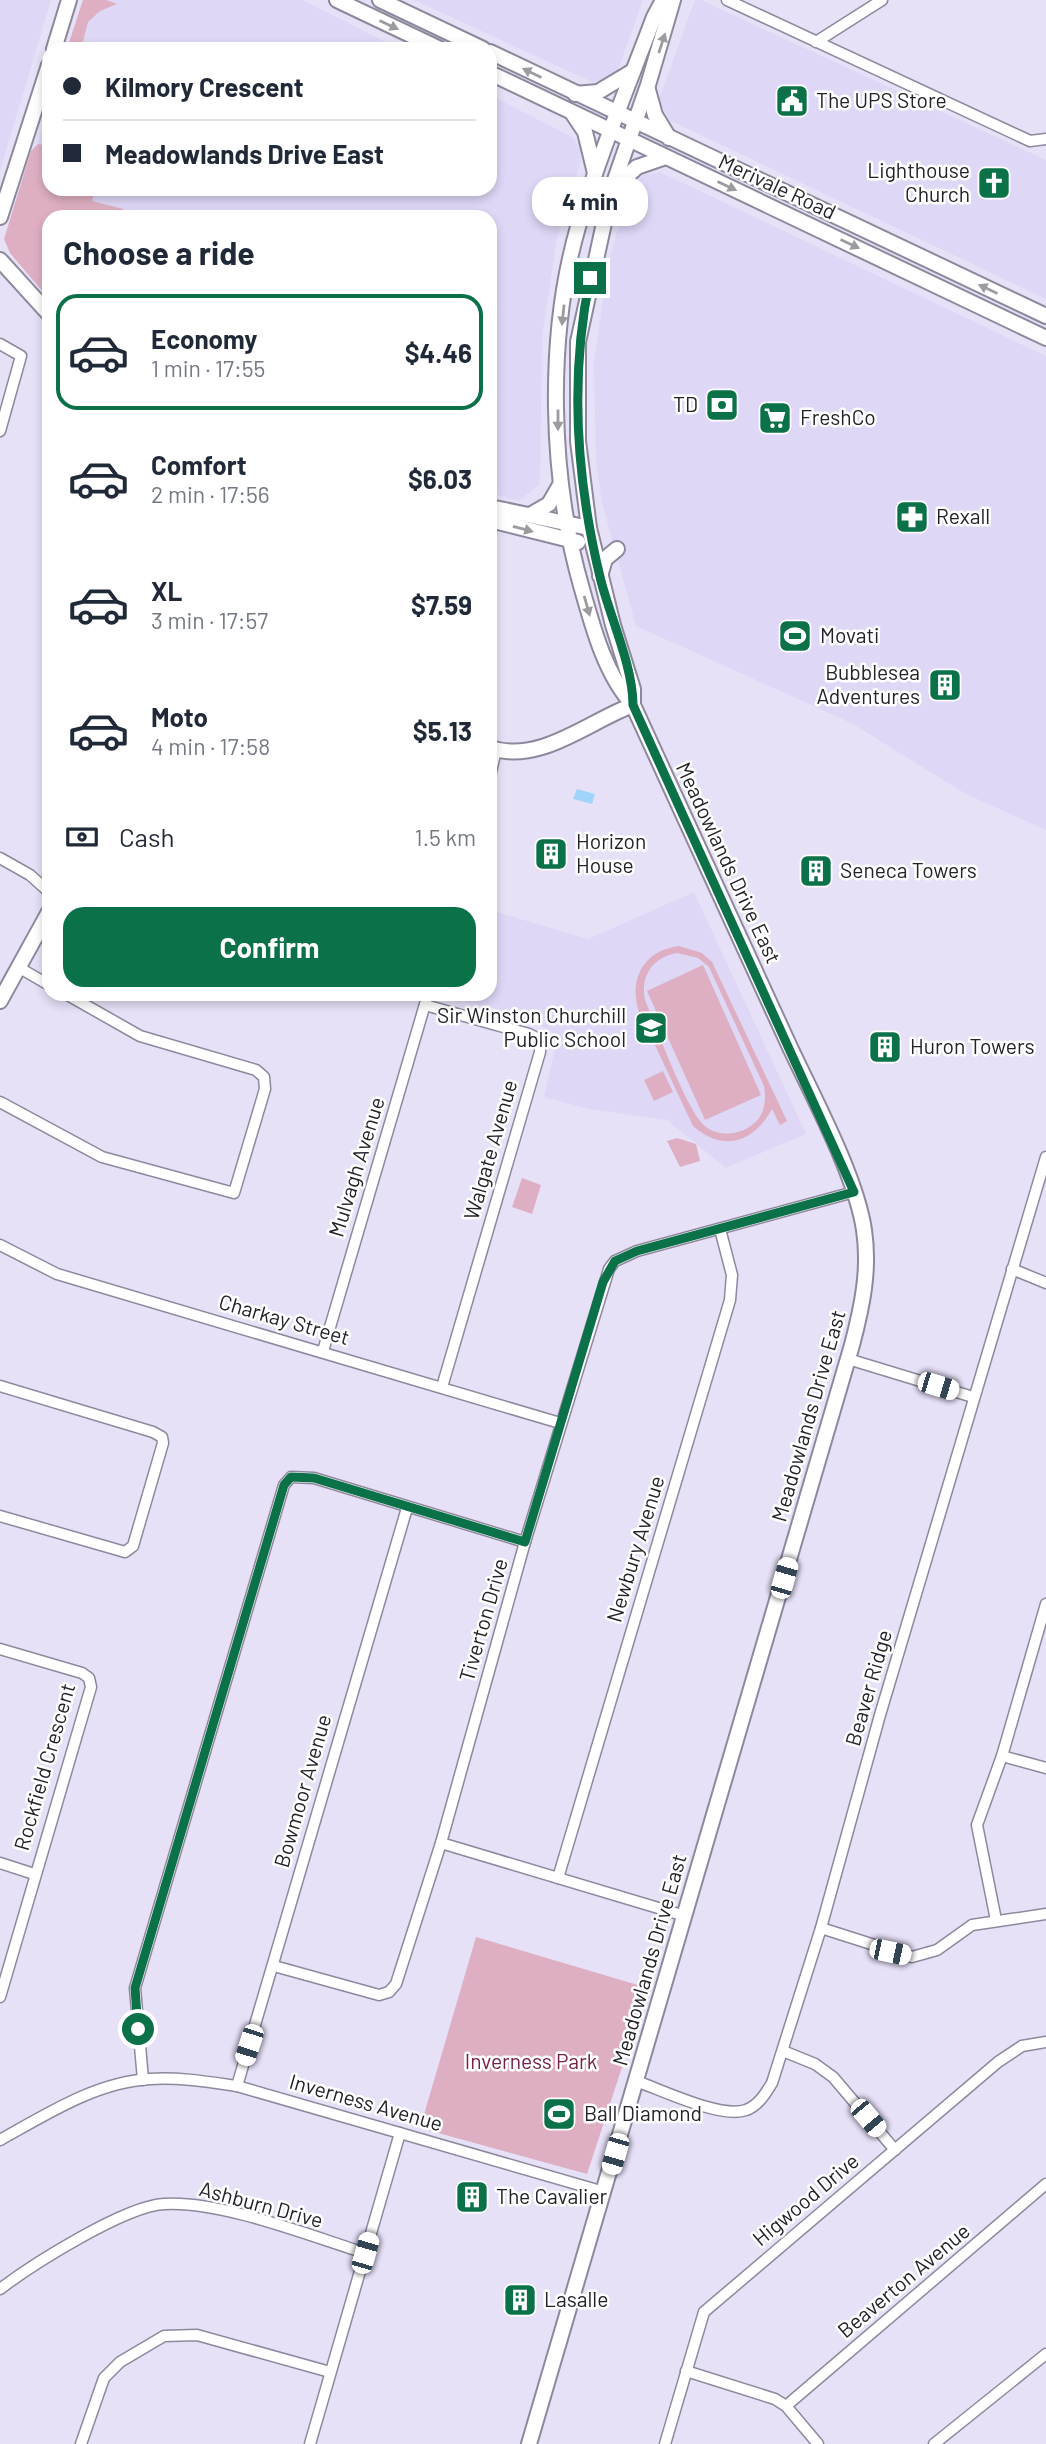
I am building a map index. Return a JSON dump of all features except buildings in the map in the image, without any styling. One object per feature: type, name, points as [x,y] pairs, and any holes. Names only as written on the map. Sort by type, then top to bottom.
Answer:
[{"type":"main road","points":[[56,42],[69,0]]},
{"type":"main road","points":[[337,0],[425,42]]},
{"type":"main road","points":[[380,0],[468,42]]},
{"type":"main road","name":"Meadowlands Drive East","points":[[529,2444],[848,1359],[860,1315],[867,1261],[864,1228],[854,1192],[633,705],[622,693],[594,632],[566,523],[560,485],[559,354],[565,292],[578,229],[595,175],[653,17],[663,0]]},
{"type":"main road","name":"Meadowlands Drive East","points":[[633,705],[633,689],[600,577],[589,528],[578,440],[578,342],[611,191],[648,85],[673,0]]},
{"type":"main road","name":"Merivale Road","points":[[497,55],[671,141],[1046,316]]},
{"type":"main road","points":[[575,94],[598,92],[633,71]]},
{"type":"main road","name":"Merivale Road","points":[[497,76],[1044,334]]},
{"type":"main road","points":[[648,85],[648,96],[655,115],[671,141]]},
{"type":"main road","points":[[0,217],[42,87]]},
{"type":"main road","points":[[573,113],[585,132],[595,175]]},
{"type":"main road","points":[[611,191],[637,167],[666,157]]},
{"type":"main road","points":[[0,260],[42,306]]},
{"type":"main road","points":[[530,515],[549,504],[560,485]]},
{"type":"main road","points":[[497,508],[589,528]]},
{"type":"main road","points":[[497,522],[593,544]]},
{"type":"main road","points":[[600,577],[605,559],[617,550]]},
{"type":"main road","points":[[497,750],[523,753],[547,745],[633,705]]},
{"type":"main road","points":[[0,1001],[42,925]]},
{"type":"street","points":[[727,0],[1030,141],[1045,140]]},
{"type":"street","points":[[816,42],[882,0]]},
{"type":"street","points":[[0,344],[21,356],[0,431]]},
{"type":"street","points":[[0,858],[30,875],[42,886]]},
{"type":"street","points":[[19,967],[42,981]]},
{"type":"street","points":[[0,1102],[102,1157],[234,1194],[265,1089],[264,1077],[256,1070],[140,1036],[78,1001]]},
{"type":"street","name":"Mulvagh Avenue","points":[[323,1351],[426,1001]]},
{"type":"street","name":"Walgate Avenue","points":[[433,1001],[540,1040],[537,1062],[442,1387]]},
{"type":"street","name":"Beaver Ridge","points":[[636,2081],[723,2112],[746,2110],[765,2096],[783,2051],[821,1928],[973,1397],[1046,1157]]},
{"type":"street","name":"Tiverton Drive","points":[[274,1966],[379,1995],[389,1992],[396,1984],[441,1843],[560,1423],[603,1282],[615,1261],[637,1251],[854,1192]]},
{"type":"street","name":"Newbury Avenue","points":[[558,1878],[730,1300],[732,1275],[720,1229]]},
{"type":"street","name":"Charkay Street","points":[[0,1245],[57,1274],[560,1423]]},
{"type":"street","points":[[1012,1269],[1046,1283]]},
{"type":"street","points":[[848,1359],[973,1397]]},
{"type":"street","points":[[0,1386],[153,1432],[162,1437],[163,1443],[133,1546],[125,1552],[0,1516]]},
{"type":"street","points":[[143,2080],[135,1988],[277,1497],[291,1477],[301,1476],[525,1542]]},
{"type":"street","name":"Bowmoor Avenue","points":[[237,2086],[407,1508]]},
{"type":"street","points":[[996,1920],[978,1825],[1002,1756],[1046,1604]]},
{"type":"street","name":"Rockfield Crescent","points":[[0,1649],[82,1673],[89,1678],[91,1686],[0,1997]]},
{"type":"street","points":[[1002,1756],[1046,1768]]},
{"type":"street","points":[[441,1843],[685,1916]]},
{"type":"street","points":[[0,1863],[34,1874]]},
{"type":"street","points":[[821,1928],[912,1957],[937,1950],[972,1924],[1046,1914]]},
{"type":"street","name":"Higwood Drive","points":[[666,2444],[704,2312],[998,2062],[1022,2046],[1046,2042]]},
{"type":"street","points":[[783,2051],[815,2064],[833,2077],[895,2150]]},
{"type":"street","name":"Inverness Avenue","points":[[0,2139],[83,2096],[143,2080],[193,2080],[237,2086],[604,2192]]},
{"type":"street","points":[[310,2444],[400,2133]]},
{"type":"street","name":"Beaverton Avenue","points":[[786,2406],[1046,2184]]},
{"type":"street","name":"Ashburn Drive","points":[[0,2289],[119,2219],[139,2209],[163,2204],[204,2205],[365,2253]]},
{"type":"street","points":[[81,2444],[104,2378],[120,2362],[164,2336],[197,2335],[330,2372]]},
{"type":"street","points":[[934,2444],[1046,2354]]},
{"type":"street","points":[[686,2371],[775,2399],[786,2406],[818,2444]]},
{"type":"shaded area","points":[[0,0],[51,0],[0,171]]},
{"type":"shaded area","points":[[83,0],[303,0],[385,42],[69,42]]},
{"type":"shaded area","points":[[414,0],[643,0],[617,72],[604,80],[592,82]]},
{"type":"shaded area","points":[[695,0],[701,0],[1046,160],[1046,299],[669,120],[659,99]]},
{"type":"shaded area","points":[[497,99],[574,138],[580,149],[581,161],[557,238],[542,338],[540,484],[519,501],[497,495],[497,210],[42,210],[42,222],[7,245],[42,130],[42,196],[497,196]]},
{"type":"shaded area","points":[[660,172],[1046,356],[1046,830],[966,794],[851,723],[636,626],[602,503],[596,462],[594,363],[608,262],[631,185],[643,175]]},
{"type":"shaded area","name":"Sir Winston Churchill Public School","points":[[694,892],[806,1134],[726,1168],[667,1120],[589,1109],[544,1097],[558,1036],[532,1020],[466,1001],[497,1001],[497,912],[588,939]]},
{"type":"green space","points":[[83,0],[106,0],[117,4],[100,11],[88,22],[83,42],[69,42]]},
{"type":"green space","points":[[38,144],[42,145],[42,196],[93,196],[92,201],[123,209],[42,210],[42,291],[10,253],[4,239],[31,151]]},
{"type":"green space","points":[[679,946],[702,953],[712,962],[787,1121],[780,1125],[772,1109],[765,1120],[747,1136],[727,1141],[716,1139],[693,1126],[638,1009],[636,997],[638,976],[643,967],[657,953]],"holes":[[[677,953],[698,958],[709,967],[764,1086],[765,1102],[759,1118],[747,1128],[735,1133],[711,1130],[698,1119],[681,1088],[645,1000],[645,983],[655,963]]]},
{"type":"green space","points":[[703,965],[761,1095],[705,1120],[647,991]]},
{"type":"green space","points":[[663,1071],[673,1092],[654,1101],[644,1080]]},
{"type":"green space","points":[[677,1138],[696,1144],[700,1161],[680,1167],[667,1141]]},
{"type":"green space","points":[[522,1178],[541,1185],[532,1214],[512,1207]]},
{"type":"green space","name":"Inverness Park","points":[[476,1937],[648,1988],[587,2174],[420,2128]]},
{"type":"water","points":[[577,789],[595,794],[592,804],[573,799]]},
{"type":"place","name":"The UPS Store","points":[[792,101]]},
{"type":"place","name":"Lighthouse Church","points":[[994,183]]},
{"type":"place","name":"TD","points":[[722,405]]},
{"type":"place","name":"FreshCo","points":[[775,418]]},
{"type":"place","name":"Rexall","points":[[912,517]]},
{"type":"place","name":"Movati","points":[[795,636]]},
{"type":"place","name":"Bubblesea Adventures","points":[[945,685]]},
{"type":"place","name":"Horizon House","points":[[551,854]]},
{"type":"place","name":"Seneca Towers","points":[[816,871]]},
{"type":"place","name":"Sir Winston Churchill Public School","points":[[651,1028]]},
{"type":"place","name":"Huron Towers","points":[[885,1047]]},
{"type":"place","name":"Ball Diamond","points":[[559,2114]]},
{"type":"place","name":"The Cavalier","points":[[472,2197]]},
{"type":"place","name":"Lasalle","points":[[520,2300]]},
{"type":"route","points":[[138,2029],[135,1988],[277,1497],[284,1485],[291,1477],[314,1478],[525,1542],[603,1282],[615,1261],[637,1251],[854,1192],[633,705],[633,689],[612,625],[589,528],[578,440],[578,342],[590,278]]}]
